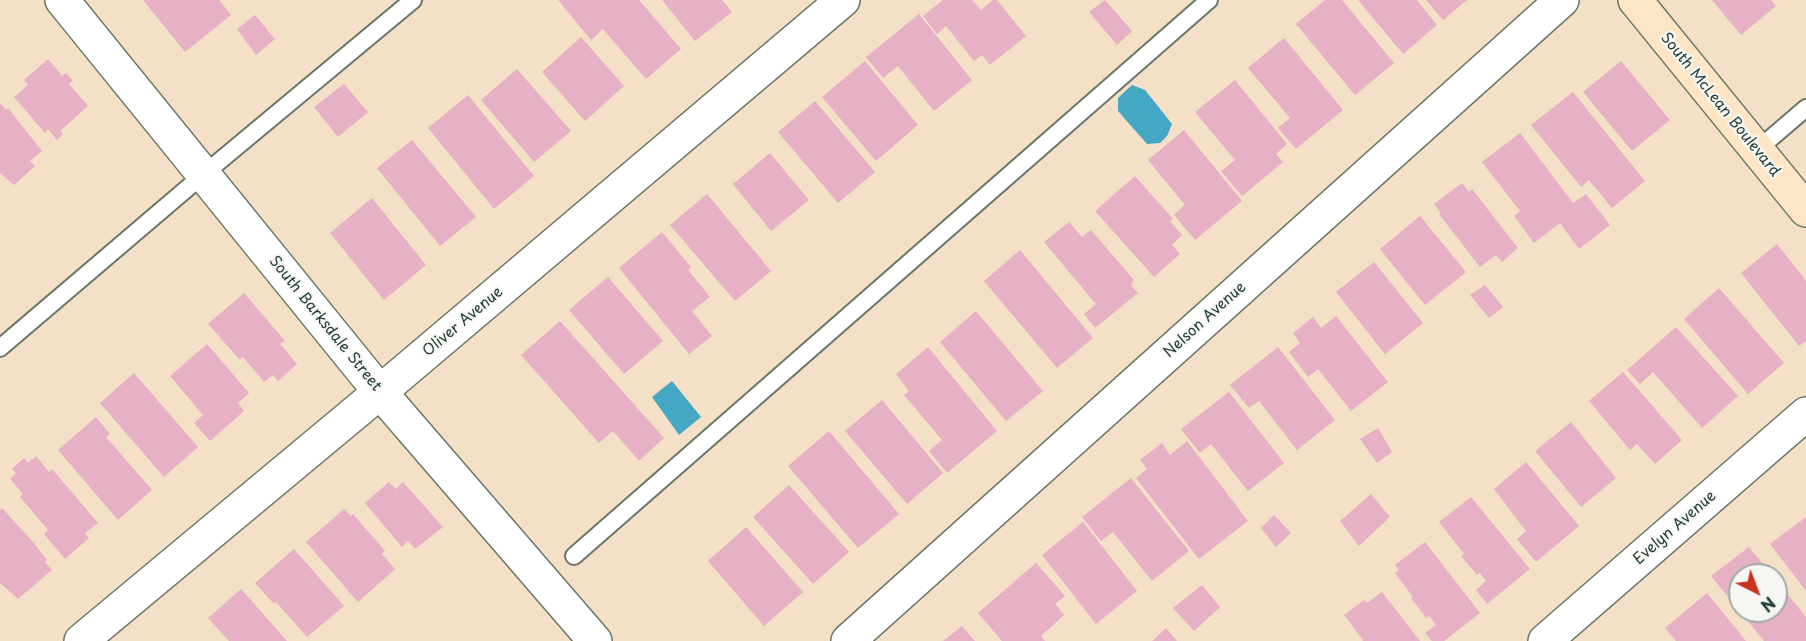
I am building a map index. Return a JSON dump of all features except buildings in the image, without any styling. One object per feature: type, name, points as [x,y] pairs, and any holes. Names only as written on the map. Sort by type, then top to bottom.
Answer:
[{"type":"main road","name":"South McLean Boulevard","points":[[1635,0],[1806,210]]},
{"type":"street","name":"South Barksdale Street","points":[[62,0],[380,392],[595,641]]},
{"type":"street","name":"Oliver Avenue","points":[[81,641],[380,392],[843,0]]},
{"type":"street","name":"Nelson Avenue","points":[[848,641],[1562,0]]},
{"type":"street","name":"Evelyn Avenue","points":[[1545,641],[1806,414]]},
{"type":"lane","points":[[0,348],[204,174],[414,0]]},
{"type":"lane","points":[[574,556],[1209,0]]},
{"type":"lane","points":[[1757,150],[1806,108]]},
{"type":"water","points":[[1132,85],[1145,90],[1172,124],[1167,136],[1160,143],[1147,144],[1118,111],[1118,98]]},
{"type":"water","points":[[672,381],[701,417],[679,435],[652,397]]}]
